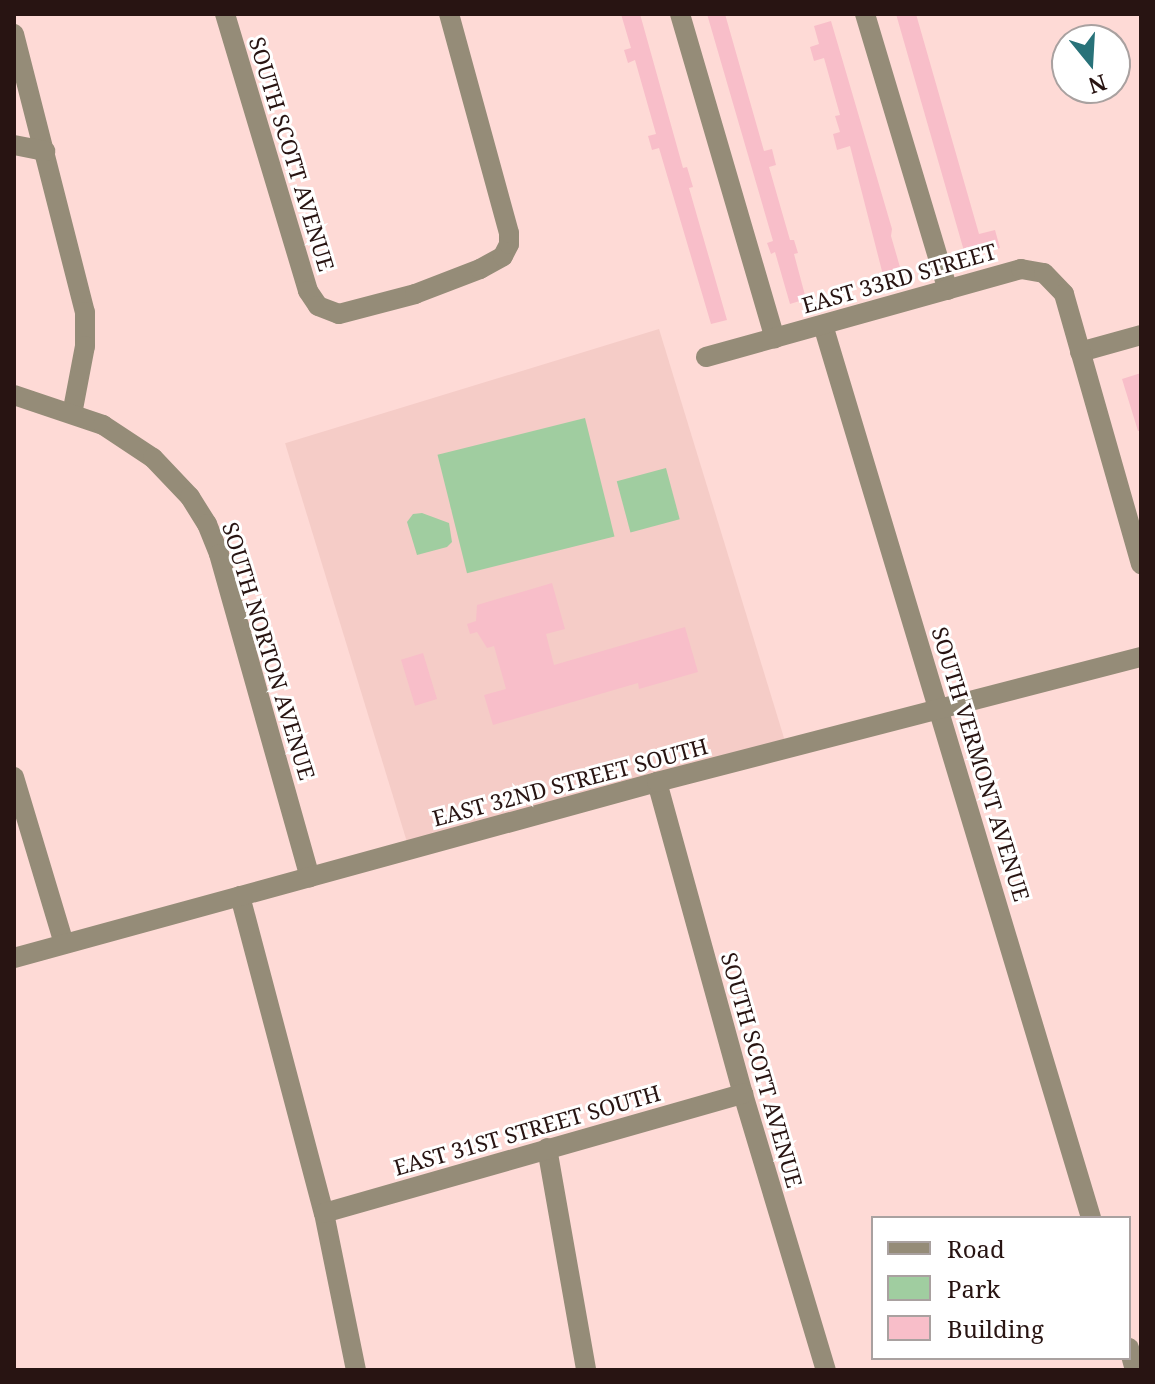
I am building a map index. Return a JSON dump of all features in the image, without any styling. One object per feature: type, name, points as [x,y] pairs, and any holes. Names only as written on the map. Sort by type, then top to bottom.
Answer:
[{"type":"street","name":"SOUTH SCOTT AVENUE","points":[[225,14],[308,291],[318,306],[339,314],[415,294],[480,269],[503,256],[509,244],[449,14]]},
{"type":"street","points":[[680,14],[775,338]]},
{"type":"street","points":[[865,14],[948,290]]},
{"type":"street","points":[[14,34],[85,312],[85,346],[72,414]]},
{"type":"street","points":[[14,145],[45,151]]},
{"type":"street","name":"EAST 33RD STREET","points":[[706,357],[1021,269],[1038,272],[1053,280],[1064,294],[1080,352]]},
{"type":"street","name":"SOUTH VERMONT AVENUE","points":[[823,325],[1090,1216]]},
{"type":"street","points":[[1141,335],[1080,352],[1141,564]]},
{"type":"street","name":"SOUTH NORTON AVENUE","points":[[14,395],[103,425],[153,458],[190,497],[207,524],[310,877]]},
{"type":"street","name":"EAST 32ND STREET SOUTH","points":[[14,958],[657,782],[1141,657]]},
{"type":"street","points":[[14,777],[64,944]]},
{"type":"street","name":"SOUTH SCOTT AVENUE","points":[[657,782],[743,1094],[826,1370]]},
{"type":"street","points":[[240,896],[324,1213],[356,1370]]},
{"type":"street","name":"EAST 31ST STREET SOUTH","points":[[324,1213],[743,1094]]},
{"type":"street","points":[[547,1148],[586,1370]]},
{"type":"shaded area","points":[[659,329],[785,741],[411,855],[285,443]]},
{"type":"green space","points":[[585,418],[615,536],[467,573],[438,455]]},
{"type":"green space","points":[[666,468],[680,519],[630,532],[617,481]]},
{"type":"green space","points":[[422,513],[449,523],[452,542],[447,547],[417,555],[407,522],[413,514]]},
{"type":"building","points":[[621,14],[640,14],[683,168],[687,167],[693,187],[689,188],[727,320],[711,324],[659,148],[652,150],[648,136],[656,134],[635,60],[628,63],[624,50],[631,48]]},
{"type":"building","points":[[707,14],[725,14],[764,151],[772,149],[776,165],[769,167],[790,240],[794,240],[798,253],[794,254],[806,299],[790,304],[775,252],[771,254],[767,243],[773,241]]},
{"type":"building","points":[[896,14],[916,14],[979,234],[995,230],[1000,248],[966,258]]},
{"type":"building","points":[[831,21],[892,229],[891,236],[902,274],[884,279],[850,146],[837,150],[833,134],[840,132],[835,116],[840,115],[824,58],[814,61],[810,47],[819,44],[814,26]]},
{"type":"building","points":[[1141,373],[1141,431],[1138,431],[1122,379]]},
{"type":"building","points":[[552,583],[565,629],[546,634],[554,665],[685,627],[698,672],[639,689],[638,683],[493,725],[484,695],[506,689],[494,646],[487,648],[477,632],[470,634],[467,624],[476,621],[477,605]]},
{"type":"building","points":[[423,653],[437,699],[415,706],[401,660]]}]
